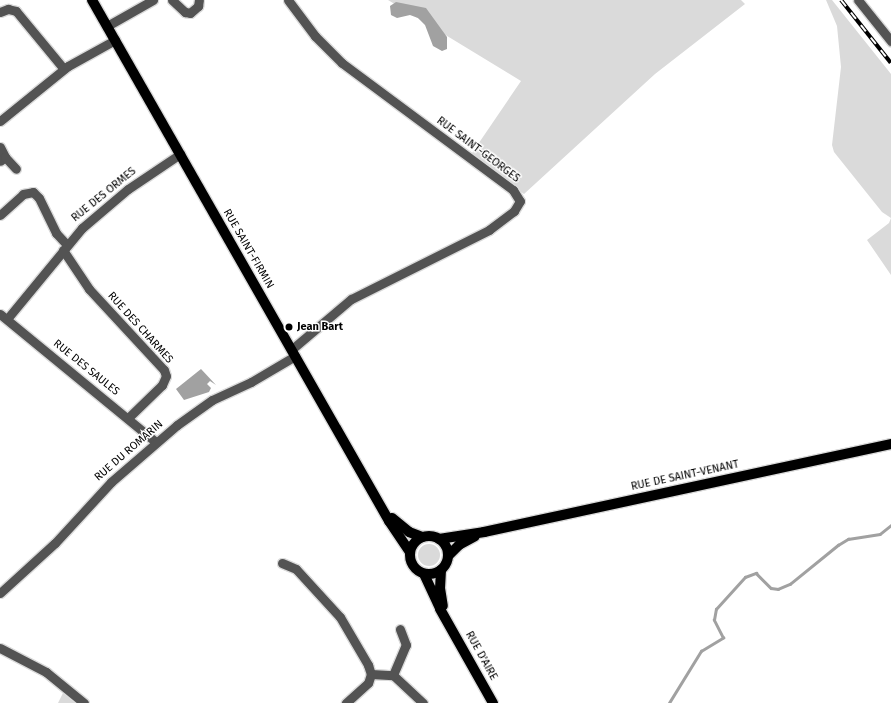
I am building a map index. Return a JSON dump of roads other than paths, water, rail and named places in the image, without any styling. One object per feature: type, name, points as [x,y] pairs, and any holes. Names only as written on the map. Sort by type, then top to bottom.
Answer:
[{"type":"main road","name":"RUE SAINT-FIRMIN","points":[[92,0],[384,510],[410,552]]},
{"type":"main road","name":"RUE DE SAINT-VENANT","points":[[439,539],[484,532],[891,444]]},
{"type":"main road","name":"RUE SAINT-FIRMIN","points":[[384,510],[406,530],[422,537]]},
{"type":"main road","name":"RUE DE SAINT-VENANT","points":[[448,556],[459,546],[484,532]]},
{"type":"main road","points":[[431,536],[439,539],[446,546],[448,556],[441,570],[434,574],[424,574],[412,564],[410,552],[414,543],[422,537],[431,536]]},
{"type":"main road","name":"RUE D'AIRE","points":[[441,570],[440,592],[448,621]]},
{"type":"main road","name":"RUE D'AIRE","points":[[424,574],[493,703]]},
{"type":"street","points":[[107,26],[153,0]]},
{"type":"street","points":[[172,0],[185,12],[190,13],[198,6],[199,0]]},
{"type":"street","name":"RUE SAINT-GEORGES","points":[[288,0],[315,36],[342,63],[513,190],[520,201],[514,211],[489,230],[351,299],[293,352]]},
{"type":"street","points":[[858,0],[891,42]]},
{"type":"street","points":[[0,12],[8,9],[16,11],[64,69]]},
{"type":"street","points":[[0,121],[64,69],[115,40]]},
{"type":"street","points":[[0,147],[2,159],[16,169]]},
{"type":"street","name":"RUE DES ORMES","points":[[3,316],[82,228],[123,193],[180,154]]},
{"type":"street","name":"RUE DES CHARMES","points":[[0,215],[23,194],[33,192],[39,198],[88,289],[164,370],[166,376],[162,385],[128,418]]},
{"type":"street","name":"RUE DES SAULES","points":[[3,316],[156,442]]},
{"type":"street","name":"RUE DU ROMARIN","points":[[0,593],[55,543],[105,487],[156,442],[206,404],[252,382],[293,352]]},
{"type":"street","points":[[282,562],[296,569],[345,623],[367,661],[371,674],[368,684],[346,703]]},
{"type":"street","points":[[393,675],[406,645],[406,639],[400,629]]},
{"type":"street","points":[[0,648],[46,672],[84,703]]},
{"type":"street","points":[[371,674],[393,675],[423,703]]},
{"type":"waterway","points":[[669,703],[701,651],[723,638],[714,620],[716,609],[745,577],[756,573],[771,588],[778,589],[790,584],[838,545],[848,539],[880,534],[891,525]]},
{"type":"railway","points":[[841,0],[891,63]]},
{"type":"place","name":"Jean Bart","points":[[289,327]]}]
